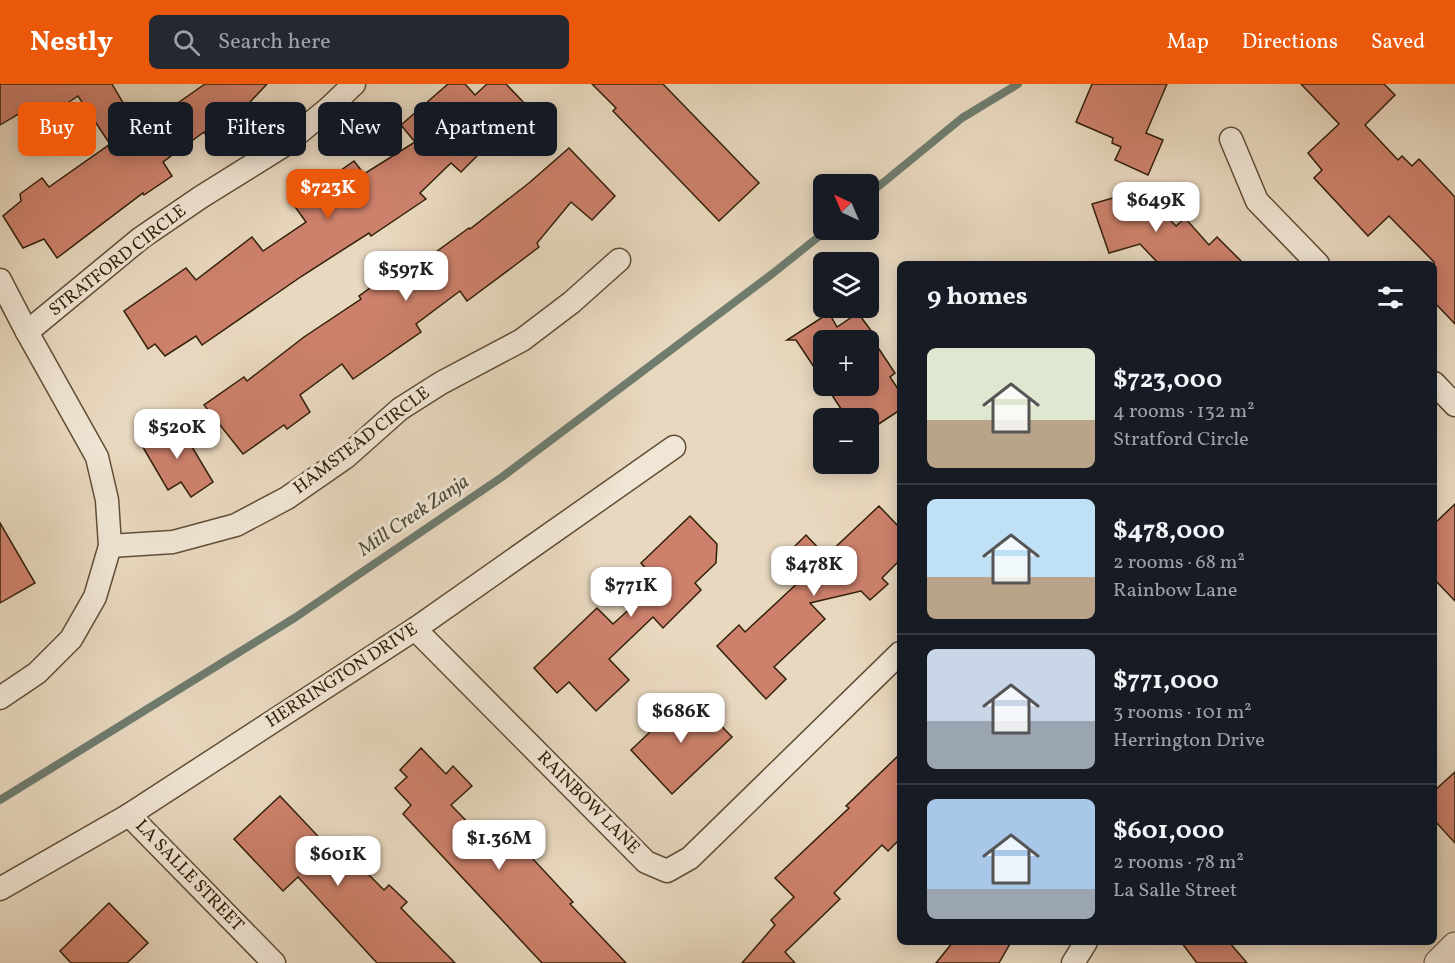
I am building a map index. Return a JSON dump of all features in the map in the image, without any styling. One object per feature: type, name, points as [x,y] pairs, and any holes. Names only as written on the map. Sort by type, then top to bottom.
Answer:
[{"type":"street","name":"STRATFORD CIRCLE","points":[[27,332],[141,238],[201,197],[284,146],[354,84]]},
{"type":"street","points":[[1231,139],[1257,201],[1315,261]]},
{"type":"street","name":"HAMSTEAD CIRCLE","points":[[110,546],[173,542],[236,525],[286,498],[346,457],[400,409],[441,382],[522,340],[572,302],[619,260]]},
{"type":"street","points":[[0,280],[97,457],[107,500],[110,546],[95,597],[71,639],[37,673],[0,699]]},
{"type":"street","points":[[1437,386],[1455,405]]},
{"type":"street","name":"HERRINGTON DRIVE","points":[[0,889],[129,815],[415,629],[674,447]]},
{"type":"street","name":"RAINBOW LANE","points":[[415,629],[646,862],[667,871],[690,858],[897,656]]},
{"type":"street","name":"LA SALLE STREET","points":[[129,815],[274,963]]},
{"type":"street","points":[[1073,963],[1084,945]]},
{"type":"street","points":[[1438,963],[1455,946]]},
{"type":"building","points":[[0,84],[112,84],[122,102],[108,102],[108,141],[96,123],[96,102],[82,102],[78,96],[69,102],[18,102],[18,114],[0,125]]},
{"type":"building","points":[[205,84],[267,84],[250,102],[205,102],[205,134],[204,132],[193,140],[193,102],[179,102]]},
{"type":"building","points":[[448,84],[465,84],[475,95],[487,84],[506,84],[523,102],[427,102]]},
{"type":"building","points":[[592,84],[663,84],[759,183],[719,221],[613,111],[616,108]]},
{"type":"building","points":[[1092,84],[1167,84],[1146,133],[1163,140],[1148,175],[1115,160],[1121,147],[1112,143],[1113,138],[1076,122]]},
{"type":"building","points":[[1301,84],[1384,84],[1395,95],[1365,125],[1398,160],[1402,156],[1412,166],[1419,159],[1455,197],[1455,324],[1437,305],[1437,261],[1433,261],[1389,216],[1368,236],[1314,178],[1322,170],[1308,153],[1339,124]]},
{"type":"building","points":[[414,114],[414,141],[402,126]]},
{"type":"building","points":[[414,143],[414,156],[477,156],[461,172],[451,163],[420,193],[426,199],[371,236],[369,233],[302,276],[202,345],[196,336],[165,356],[155,344],[148,349],[124,311],[186,268],[196,280],[252,237],[263,251],[306,222],[293,204],[354,161],[364,174],[393,156],[402,156],[402,150]]},
{"type":"building","points":[[108,145],[108,156],[171,156],[163,162],[172,176],[144,195],[143,193],[57,258],[44,239],[23,248],[3,216],[21,201],[20,194],[42,178],[49,187]]},
{"type":"building","points":[[569,148],[615,196],[592,220],[571,202],[537,243],[539,247],[467,301],[460,291],[416,324],[421,332],[353,379],[342,364],[300,395],[310,412],[287,429],[284,425],[243,454],[204,405],[244,377],[247,381],[304,337],[361,299],[359,296],[405,263],[411,270],[470,229]]},
{"type":"building","points":[[1140,190],[1176,226],[1185,218],[1209,245],[1217,237],[1241,261],[1156,261],[1140,244],[1109,253],[1092,204]]},
{"type":"building","points":[[821,318],[832,318],[837,327],[850,318],[862,318],[871,330],[813,330],[813,366],[796,340],[787,340]]},
{"type":"building","points":[[879,349],[895,373],[890,377],[897,388],[897,412],[879,424],[879,408],[840,408],[833,396],[879,396]]},
{"type":"building","points":[[176,420],[213,482],[191,497],[181,482],[168,490],[141,444]]},
{"type":"building","points":[[1455,504],[1455,601],[1437,582],[1437,521]]},
{"type":"building","points":[[879,506],[897,525],[897,563],[882,578],[888,584],[870,600],[861,591],[810,603],[825,619],[774,667],[786,679],[766,699],[717,646],[739,625],[745,632],[804,577],[785,556],[806,535],[826,556]]},
{"type":"building","points":[[690,516],[717,544],[716,563],[695,583],[701,590],[663,628],[653,617],[609,659],[629,680],[596,711],[569,682],[557,693],[534,668],[597,608],[613,624],[658,583],[641,563]]},
{"type":"building","points":[[0,523],[35,583],[0,603]]},
{"type":"building","points":[[690,694],[732,737],[672,794],[631,750]]},
{"type":"building","points":[[421,748],[446,774],[453,766],[472,786],[451,805],[504,860],[520,845],[573,902],[570,904],[626,963],[542,963],[403,814],[411,805],[395,788],[407,777],[400,770]]},
{"type":"building","points":[[897,757],[897,842],[888,851],[882,845],[834,893],[840,899],[785,952],[795,963],[742,963],[775,925],[771,920],[794,897],[775,878],[849,808],[846,806]]},
{"type":"building","points":[[1455,772],[1455,843],[1437,823],[1437,788]]},
{"type":"building","points":[[280,796],[347,867],[354,860],[384,890],[389,885],[407,902],[401,908],[455,963],[377,963],[298,877],[283,891],[234,839]]},
{"type":"building","points":[[109,903],[148,943],[127,963],[71,963],[60,951]]},
{"type":"building","points":[[951,945],[1009,945],[999,963],[936,963]]},
{"type":"building","points":[[1183,945],[1232,945],[1247,963],[1197,963]]},
{"type":"waterway","name":"Mill Creek Zanja","points":[[879,186],[962,118],[1018,84]]},
{"type":"waterway","name":"Mill Creek Zanja","points":[[0,800],[296,617],[502,477],[814,240]]}]
